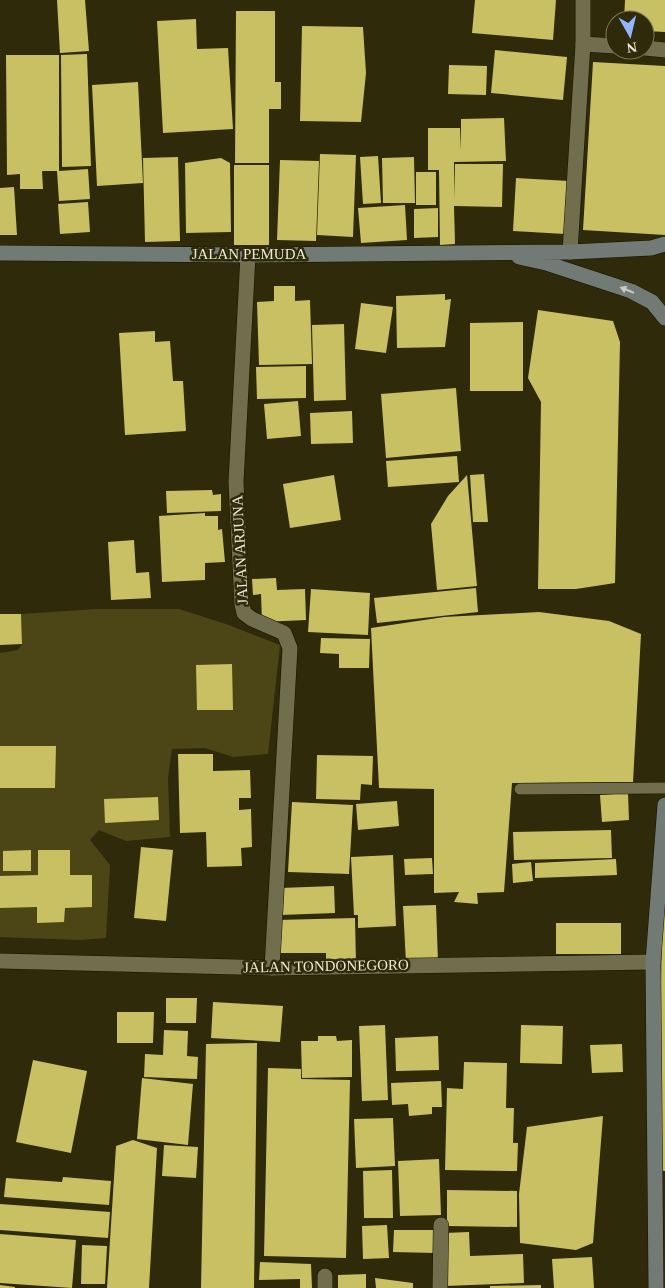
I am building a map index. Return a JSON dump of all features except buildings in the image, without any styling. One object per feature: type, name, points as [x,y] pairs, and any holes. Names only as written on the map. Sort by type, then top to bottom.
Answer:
[{"type":"main road","points":[[498,252],[570,252],[651,248],[665,244]]},
{"type":"main road","name":"JALAN PEMUDA","points":[[0,252],[248,255],[498,252]]},
{"type":"main road","points":[[498,252],[546,264],[631,291],[652,302],[665,318]]},
{"type":"main road","points":[[656,1288],[660,1199],[653,962],[665,805]]},
{"type":"street","points":[[570,252],[583,44],[583,0]]},
{"type":"street","points":[[583,44],[605,45]]},
{"type":"street","name":"JALAN ARJUNA","points":[[248,255],[236,482],[242,604],[244,613],[252,619],[284,633],[290,648],[272,968]]},
{"type":"street","name":"JALAN TONDONEGORO","points":[[0,961],[272,968],[653,962]]},
{"type":"street","points":[[440,1288],[441,1225]]},
{"type":"lane","points":[[520,789],[665,788]]},
{"type":"shaded area","points":[[96,609],[179,609],[226,624],[280,645],[268,754],[233,757],[205,748],[172,749],[168,778],[170,837],[126,841],[99,830],[90,840],[110,865],[106,938],[79,940],[0,937],[0,788],[55,788],[55,746],[0,746],[0,653],[18,650],[22,644],[21,614]]}]
